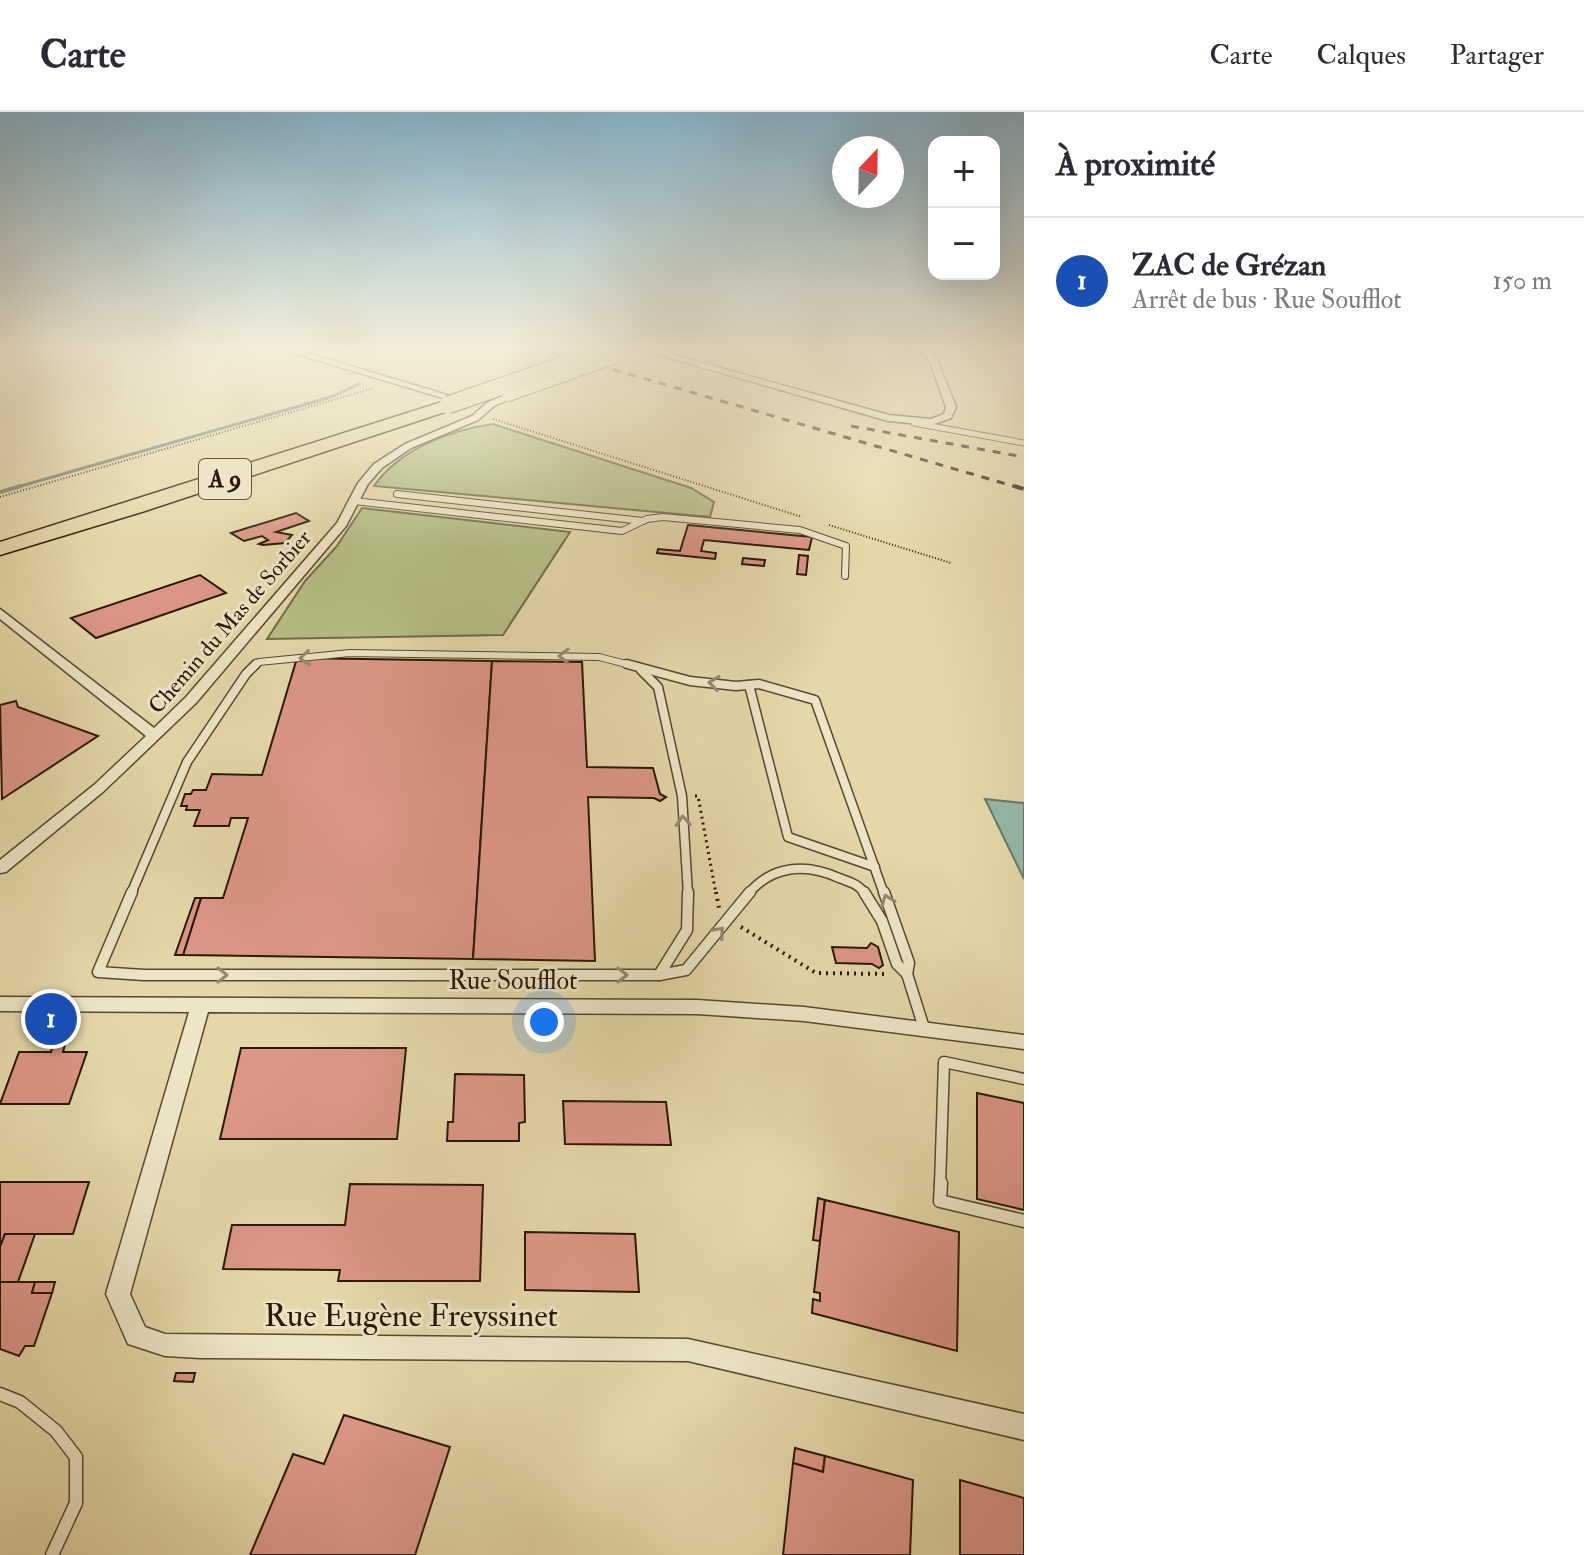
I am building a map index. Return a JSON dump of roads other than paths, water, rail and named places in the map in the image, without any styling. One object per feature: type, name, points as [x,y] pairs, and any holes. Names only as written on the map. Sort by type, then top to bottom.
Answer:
[{"type":"highway","name":"A 9","points":[[0,537],[400,414]]},
{"type":"highway","name":"A 9","points":[[0,549],[138,507],[404,414]]},
{"type":"street","name":"Chemin du Mas de Sorbier","points":[[0,868],[99,788],[214,675],[342,524],[370,474],[396,452],[479,414]]},
{"type":"street","points":[[882,414],[914,423],[932,422],[949,414]]},
{"type":"street","points":[[0,613],[155,736]]},
{"type":"street","name":"Rue Soufflot","points":[[0,1004],[697,1007],[804,1014],[1024,1042]]},
{"type":"street","name":"Rue Eugène Freyssinet","points":[[200,1005],[118,1294],[137,1336],[165,1345],[200,1347],[688,1350],[1024,1427]]},
{"type":"lane","points":[[914,423],[1024,443]]},
{"type":"lane","points":[[397,494],[644,521]]},
{"type":"lane","points":[[354,501],[622,531],[663,517],[800,530],[846,546],[845,576]]},
{"type":"lane","points":[[907,974],[909,963],[815,700],[759,684],[690,681],[599,657],[350,653],[259,662],[246,674],[187,762],[98,972],[144,975],[659,975],[686,970],[760,880],[793,867],[820,869],[861,887],[882,921],[897,964],[907,974],[924,1028]]},
{"type":"lane","points":[[640,670],[658,687],[682,796],[687,930],[659,975]]},
{"type":"lane","points":[[749,685],[788,837],[875,867]]},
{"type":"lane","points":[[1024,1079],[944,1062],[940,1201],[1024,1221]]},
{"type":"lane","points":[[0,1394],[20,1402],[44,1421],[76,1457],[76,1503],[52,1555]]},
{"type":"waterway","points":[[14,488],[271,414]]},
{"type":"waterway","points":[[14,488],[21,486]]},
{"type":"waterway","points":[[0,492],[14,488]]},
{"type":"railway","points":[[767,414],[1020,488]]},
{"type":"railway","points":[[851,426],[1024,457]]},
{"type":"railway","points":[[1014,486],[1024,489]]},
{"type":"place","name":"ZAC de Grézan","points":[[51,1019]]}]
